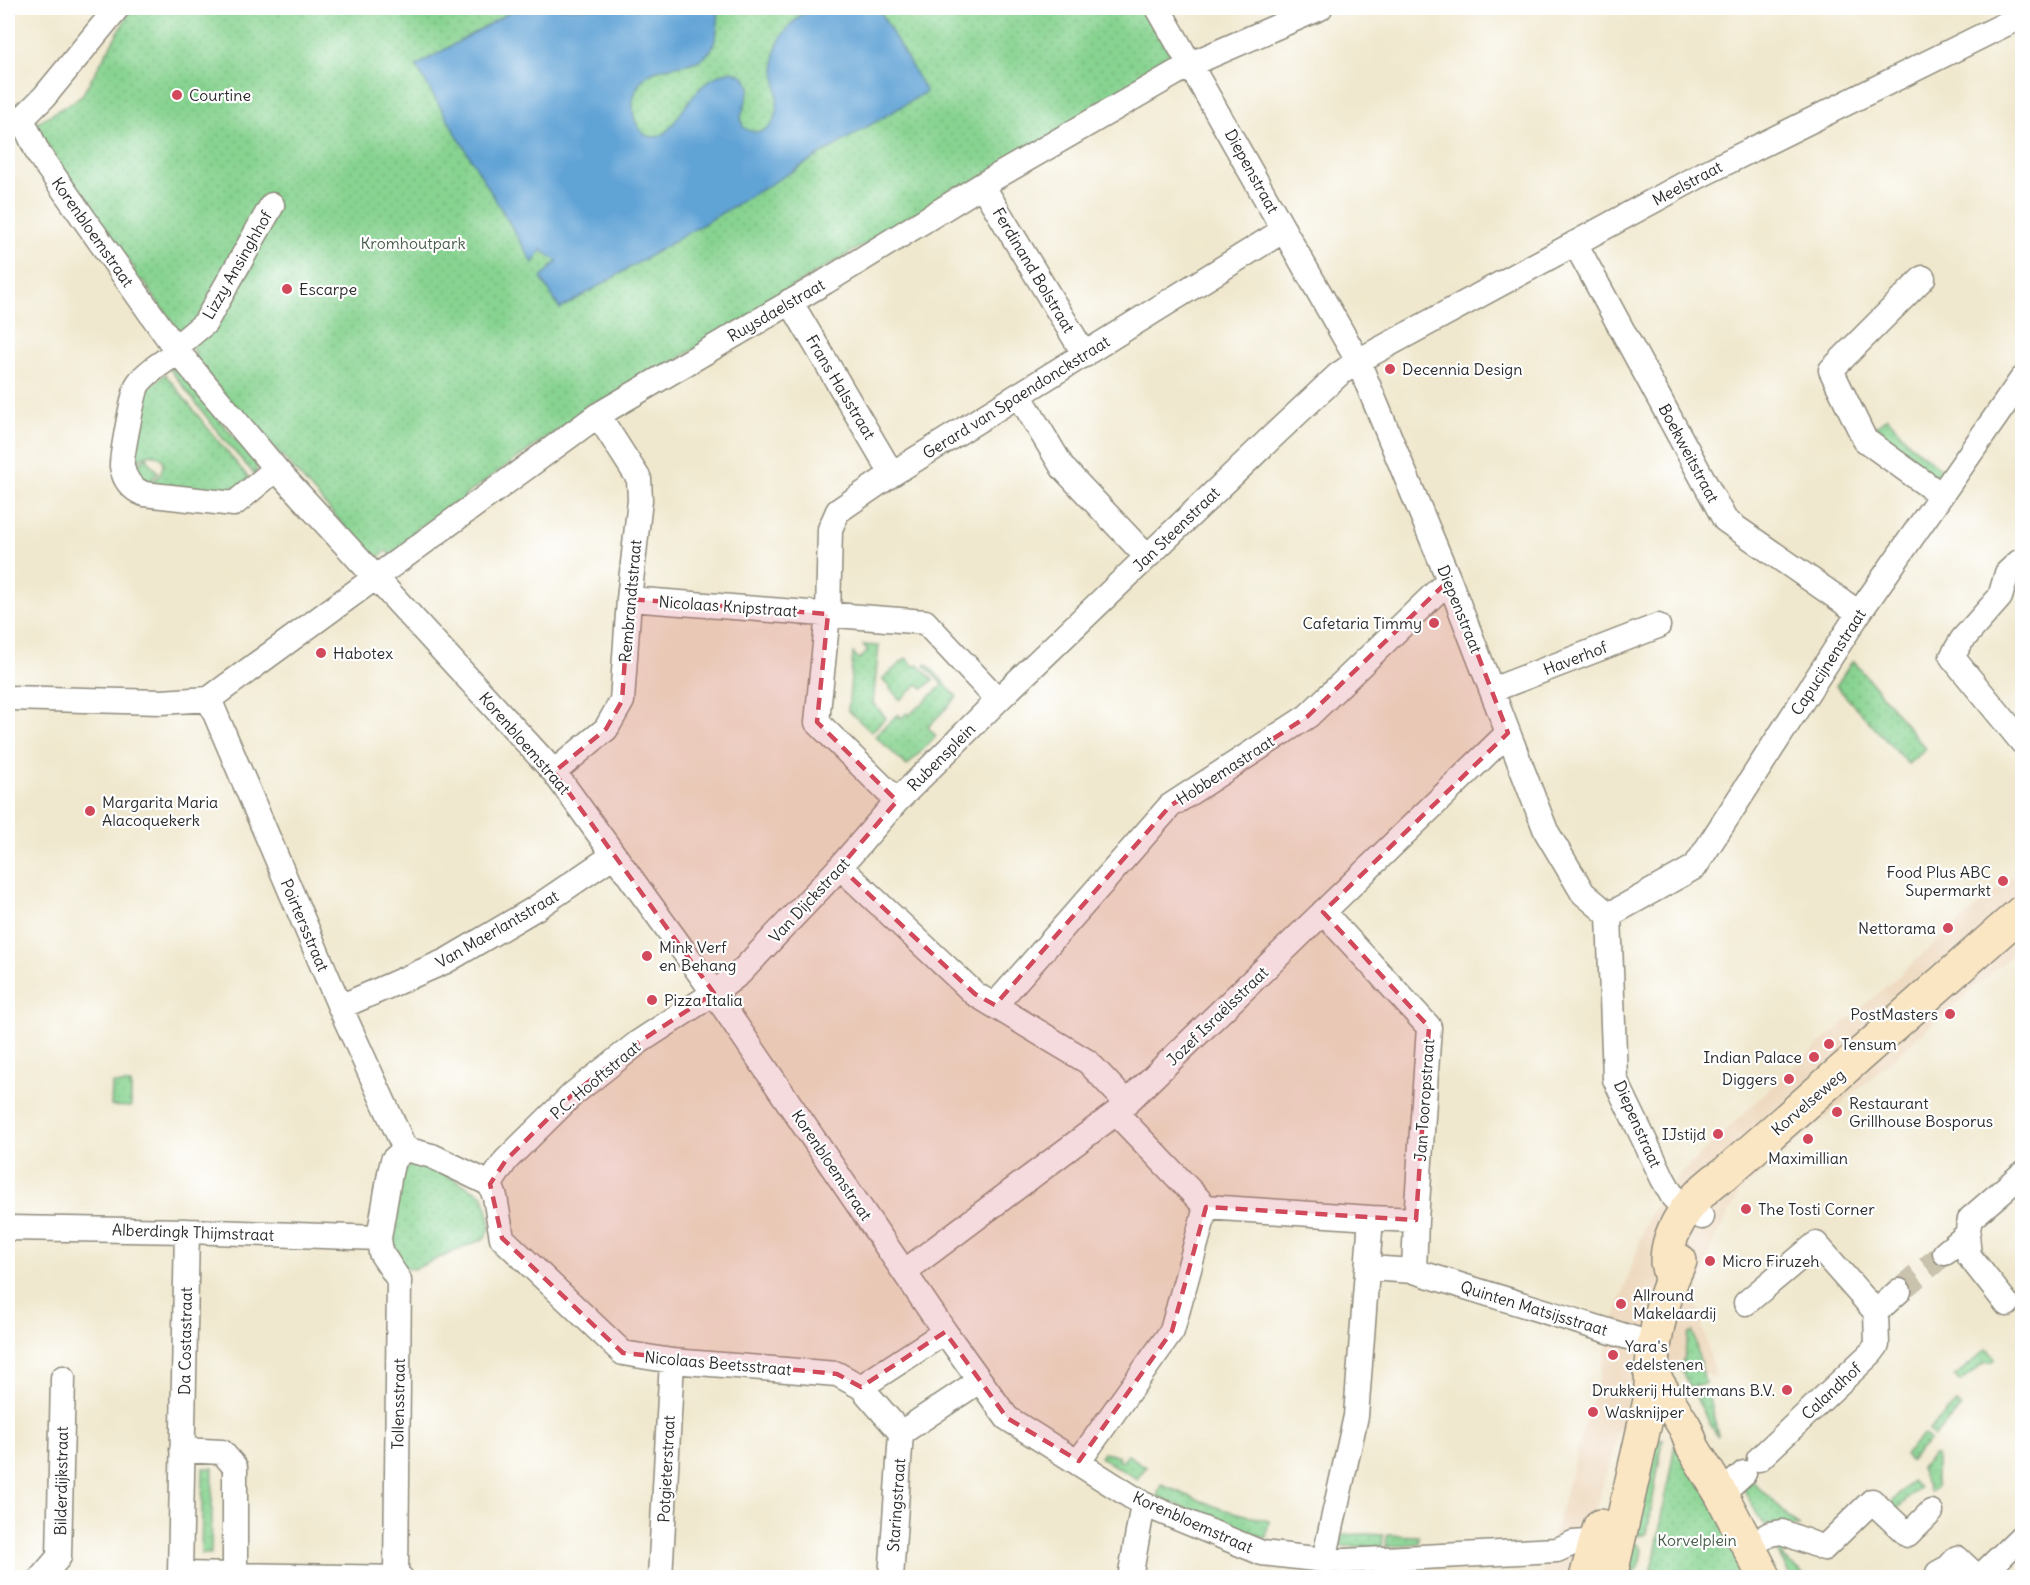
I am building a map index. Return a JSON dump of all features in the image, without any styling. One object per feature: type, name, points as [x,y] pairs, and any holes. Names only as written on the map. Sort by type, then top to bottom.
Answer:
[{"type":"street","points":[[15,119],[44,98],[117,8]]},
{"type":"street","name":"Diepenstraat","points":[[1158,8],[1358,361],[1449,580],[1546,831],[1583,893],[1609,915],[1615,1079],[1673,1197],[1694,1212]]},
{"type":"street","name":"Ruysdaelstraat","points":[[209,699],[598,415],[825,282],[982,185],[1191,64],[1320,8]]},
{"type":"street","name":"Meelstraat","points":[[1358,361],[1701,176],[2022,16]]},
{"type":"street","name":"Korenbloemstraat","points":[[15,119],[177,350],[276,469],[554,772],[714,993],[945,1332],[1007,1418],[1143,1504],[1262,1552],[1324,1560],[1557,1550],[1573,1543],[1602,1563]]},
{"type":"street","name":"Ferdinand Bolstraat","points":[[982,185],[1085,354]]},
{"type":"street","name":"Lizzy Ansinghhof","points":[[177,350],[205,323],[272,205]]},
{"type":"street","name":"Gerard van Spaendonckstraat","points":[[828,614],[830,529],[837,511],[892,474],[1284,230]]},
{"type":"street","name":"Boekweitstraat","points":[[1575,243],[1725,520],[1858,614]]},
{"type":"street","points":[[1923,278],[1832,370],[1865,440],[1941,495]]},
{"type":"street","name":"Frans Halsstraat","points":[[790,301],[892,474]]},
{"type":"street","points":[[177,350],[136,386],[122,465],[133,490],[144,494],[234,504],[276,469]]},
{"type":"street","name":"Jan Steenstraat","points":[[998,700],[1338,375],[1358,361]]},
{"type":"street","name":"Capucijnenstraat","points":[[1609,915],[1695,867],[1858,614],[2022,379]]},
{"type":"street","points":[[1018,395],[1063,468],[1147,557]]},
{"type":"street","name":"Rembrandtstraat","points":[[554,772],[606,729],[622,701],[628,599],[640,500],[639,479],[598,415]]},
{"type":"street","points":[[2022,562],[2007,573],[2011,595],[1962,640],[1952,657],[2022,742]]},
{"type":"street","name":"Hobbemastraat","points":[[995,1005],[1170,806],[1308,716],[1449,580]]},
{"type":"street","name":"Nicolaas Knipstraat","points":[[628,599],[828,614]]},
{"type":"street","points":[[828,614],[925,622],[998,700]]},
{"type":"street","name":"Rubensplein","points":[[828,614],[817,722],[897,801],[998,700]]},
{"type":"street","name":"Haverhof","points":[[1492,690],[1658,626]]},
{"type":"street","points":[[8,698],[161,702],[209,699]]},
{"type":"street","name":"Poirtersstraat","points":[[209,699],[340,1007],[405,1149]]},
{"type":"street","name":"Jozef Israëlsstraat","points":[[904,1272],[1122,1108],[1508,733]]},
{"type":"street","name":"Van Dijckstraat","points":[[714,993],[740,973],[840,867],[897,801]]},
{"type":"street","name":"Van Maerlantstraat","points":[[340,1007],[447,961],[536,908],[614,855]]},
{"type":"street","points":[[840,867],[975,994],[1088,1062],[1122,1108],[1206,1207],[1416,1220]]},
{"type":"street","name":"Jan Tooropstraat","points":[[1323,912],[1429,1027],[1414,1270]]},
{"type":"street","name":"Korvelseweg","points":[[1694,1212],[1720,1190],[1727,1172],[2022,912]]},
{"type":"street","name":"P.C. Hooftstraat","points":[[490,1184],[506,1160],[573,1094],[639,1041],[714,993]]},
{"type":"street","points":[[379,1238],[393,1160],[405,1149],[432,1156],[490,1184]]},
{"type":"street","points":[[2007,1305],[1969,1256],[1966,1235],[1970,1220],[2022,1174]]},
{"type":"street","name":"Nicolaas Beetsstraat","points":[[490,1184],[495,1197],[502,1238],[623,1353],[672,1361],[837,1374],[861,1387]]},
{"type":"street","points":[[1078,1461],[1172,1331],[1206,1207]]},
{"type":"street","points":[[1602,1563],[1635,1427],[1651,1395],[1652,1358],[1671,1280],[1694,1212]]},
{"type":"street","points":[[1324,1560],[1356,1416],[1371,1218]]},
{"type":"street","name":"Alberdingk Thijmstraat","points":[[8,1228],[187,1231],[379,1238]]},
{"type":"street","name":"Da Costastraat","points":[[180,1576],[187,1231]]},
{"type":"street","points":[[1945,1253],[1966,1235]]},
{"type":"street","name":"Tollensstraat","points":[[379,1238],[381,1253],[399,1280],[398,1577]]},
{"type":"street","points":[[1746,1303],[1816,1244],[1876,1312],[1899,1291]]},
{"type":"street","name":"Quinten Matsijsstraat","points":[[1369,1268],[1414,1270],[1652,1358]]},
{"type":"street","name":"Calandhof","points":[[1741,1475],[1871,1353],[1877,1345],[1876,1312]]},
{"type":"street","points":[[945,1332],[861,1387],[901,1433],[980,1381]]},
{"type":"street","points":[[1652,1358],[1693,1448]]},
{"type":"street","name":"Potgieterstraat","points":[[660,1578],[672,1361]]},
{"type":"street","name":"Bilderdijkstraat","points":[[41,1578],[59,1557],[63,1378]]},
{"type":"street","points":[[1635,1427],[1664,1424],[1693,1448],[1741,1475],[1749,1546],[1765,1578]]},
{"type":"street","name":"Staringstraat","points":[[891,1578],[901,1433]]},
{"type":"street","points":[[182,1450],[222,1452],[235,1467],[235,1575]]},
{"type":"street","points":[[1749,1546],[1770,1534],[1782,1532],[1824,1548],[1872,1501],[1908,1535],[1930,1512]]},
{"type":"street","points":[[1130,1578],[1143,1504]]},
{"type":"street","points":[[1938,1573],[1957,1558],[1974,1574],[1984,1573],[2022,1536]]},
{"type":"street","points":[[180,1576],[398,1577]]},
{"type":"highlighted area","points":[[1449,580],[1508,733],[1323,912],[1429,1027],[1416,1220],[1206,1207],[1172,1331],[1079,1461],[1007,1418],[945,1332],[861,1387],[837,1374],[623,1353],[502,1238],[490,1184],[506,1160],[573,1094],[639,1042],[714,993],[554,772],[606,729],[622,701],[629,599],[828,614],[817,722],[897,801],[840,867],[975,994],[995,1005],[1170,806],[1308,716]]},
{"type":"shaded area","points":[[2022,868],[2022,946],[1741,1191],[1712,1245],[1696,1301],[1716,1378],[1638,1353],[1624,1414],[1576,1577],[1541,1578],[1619,1305],[1648,1217],[1675,1179],[1780,1079]]},
{"type":"green space","name":"Kromhoutpark","points":[[132,8],[1145,8],[1177,63],[788,289],[780,294],[781,298],[552,434],[464,496],[467,502],[453,512],[449,507],[413,532],[417,539],[392,557],[387,551],[374,560],[275,448],[271,451],[265,444],[268,439],[255,424],[249,425],[193,356],[196,353],[170,321],[143,280],[137,281],[132,274],[135,269],[105,230],[33,125],[81,97]]},
{"type":"green space","points":[[169,368],[177,369],[255,462],[256,476],[225,441]]},
{"type":"green space","points":[[165,374],[249,478],[229,495],[148,485],[161,471],[163,460],[159,456],[145,456],[129,468],[144,392]]},
{"type":"green space","points":[[1887,417],[1912,446],[1943,470],[1937,479],[1872,431]]},
{"type":"green space","points":[[147,457],[158,472],[150,481],[139,486],[133,468]]},
{"type":"green space","points":[[863,645],[879,646],[873,703],[886,718],[871,732],[848,710],[853,653],[859,659],[868,651]]},
{"type":"green space","points":[[906,658],[915,667],[918,664],[933,680],[923,689],[918,684],[900,700],[882,679]]},
{"type":"green space","points":[[1853,660],[1926,749],[1908,764],[1836,686]]},
{"type":"green space","points":[[927,664],[957,697],[928,727],[936,736],[907,766],[875,736],[898,714],[901,718],[907,713],[909,715],[943,685],[925,666]]},
{"type":"green space","points":[[112,1084],[131,1084],[131,1107],[111,1106]]},
{"type":"green space","points":[[419,1160],[483,1195],[490,1224],[483,1239],[414,1269],[395,1260],[390,1236],[401,1167],[408,1162]]},
{"type":"green space","points":[[1693,1332],[1705,1383],[1690,1387],[1681,1369],[1689,1333]]},
{"type":"green space","points":[[1987,1349],[1995,1358],[1991,1362],[1985,1362],[1960,1382],[1955,1376]]},
{"type":"green space","points":[[1708,1395],[1718,1435],[1717,1436],[1696,1398]]},
{"type":"green space","points":[[1956,1403],[1961,1408],[1934,1436],[1929,1430]]},
{"type":"green space","points":[[1924,1434],[1930,1440],[1909,1461],[1904,1455]]},
{"type":"green space","points":[[1655,1439],[1663,1440],[1647,1533],[1631,1536]]},
{"type":"green space","name":"Korvelplein","points":[[1675,1444],[1760,1577],[1648,1578],[1655,1555]]},
{"type":"green space","points":[[1103,1453],[1119,1456],[1118,1459],[1122,1461],[1128,1455],[1146,1467],[1137,1479],[1100,1457]]},
{"type":"green space","points":[[1933,1455],[1936,1455],[1936,1486],[1930,1492],[1920,1468]]},
{"type":"green space","points":[[203,1468],[213,1468],[211,1554],[201,1554]]},
{"type":"green space","points":[[1751,1480],[1799,1527],[1763,1525],[1743,1488]]},
{"type":"green space","points":[[1912,1481],[1919,1488],[1892,1514],[1886,1508]]},
{"type":"green space","points":[[1161,1485],[1222,1509],[1269,1521],[1266,1538],[1223,1524],[1157,1496]]},
{"type":"green space","points":[[1343,1535],[1383,1535],[1382,1547],[1340,1546]]},
{"type":"green space","points":[[1387,1535],[1419,1536],[1419,1543],[1386,1547]]},
{"type":"green space","points":[[1633,1543],[1639,1545],[1642,1550],[1639,1566],[1631,1576],[1616,1573]]},
{"type":"green space","points":[[1773,1544],[1790,1546],[1782,1557],[1807,1577],[1791,1577]]},
{"type":"water","points":[[517,8],[719,8],[715,39],[712,48],[704,57],[695,62],[652,72],[643,79],[636,90],[633,112],[636,122],[647,136],[655,137],[664,133],[705,84],[713,78],[733,71],[744,76],[750,87],[741,117],[743,127],[756,132],[770,126],[777,108],[774,62],[777,46],[788,28],[808,8],[878,8],[926,92],[560,309],[541,278],[557,261],[541,250],[533,263],[416,66]]},
{"type":"tunnel","points":[[1899,1291],[1945,1253]]},
{"type":"place","name":"Courtine","points":[[177,95]]},
{"type":"place","name":"Escarpe","points":[[287,289]]},
{"type":"place","name":"Decennia Design","points":[[1390,369]]},
{"type":"place","name":"Cafetaria Timmy","points":[[1434,623]]},
{"type":"place","name":"Habotex","points":[[321,653]]},
{"type":"place","name":"Margarita Maria Alacoquekerk","points":[[90,811]]},
{"type":"place","name":"Food Plus ABC Supermarkt","points":[[2003,881]]},
{"type":"place","name":"Nettorama","points":[[1948,928]]},
{"type":"place","name":"Mink Verf en Behang","points":[[647,956]]},
{"type":"place","name":"Pizza Italia","points":[[652,1000]]},
{"type":"place","name":"PostMasters","points":[[1950,1014]]},
{"type":"place","name":"Tensum","points":[[1829,1044]]},
{"type":"place","name":"Indian Palace","points":[[1814,1057]]},
{"type":"place","name":"Diggers","points":[[1789,1079]]},
{"type":"place","name":"Restaurant Grillhouse Bosporus","points":[[1837,1112]]},
{"type":"place","name":"IJstijd","points":[[1718,1134]]},
{"type":"place","name":"Maximillian","points":[[1808,1139]]},
{"type":"place","name":"The Tosti Corner","points":[[1746,1209]]},
{"type":"place","name":"Micro Firuzeh","points":[[1710,1261]]},
{"type":"place","name":"Allround Makelaardij","points":[[1621,1304]]},
{"type":"place","name":"Yara's edelstenen","points":[[1613,1355]]},
{"type":"place","name":"Drukkerij Hultermans B.V.","points":[[1787,1390]]},
{"type":"place","name":"Wasknijper","points":[[1593,1412]]}]
